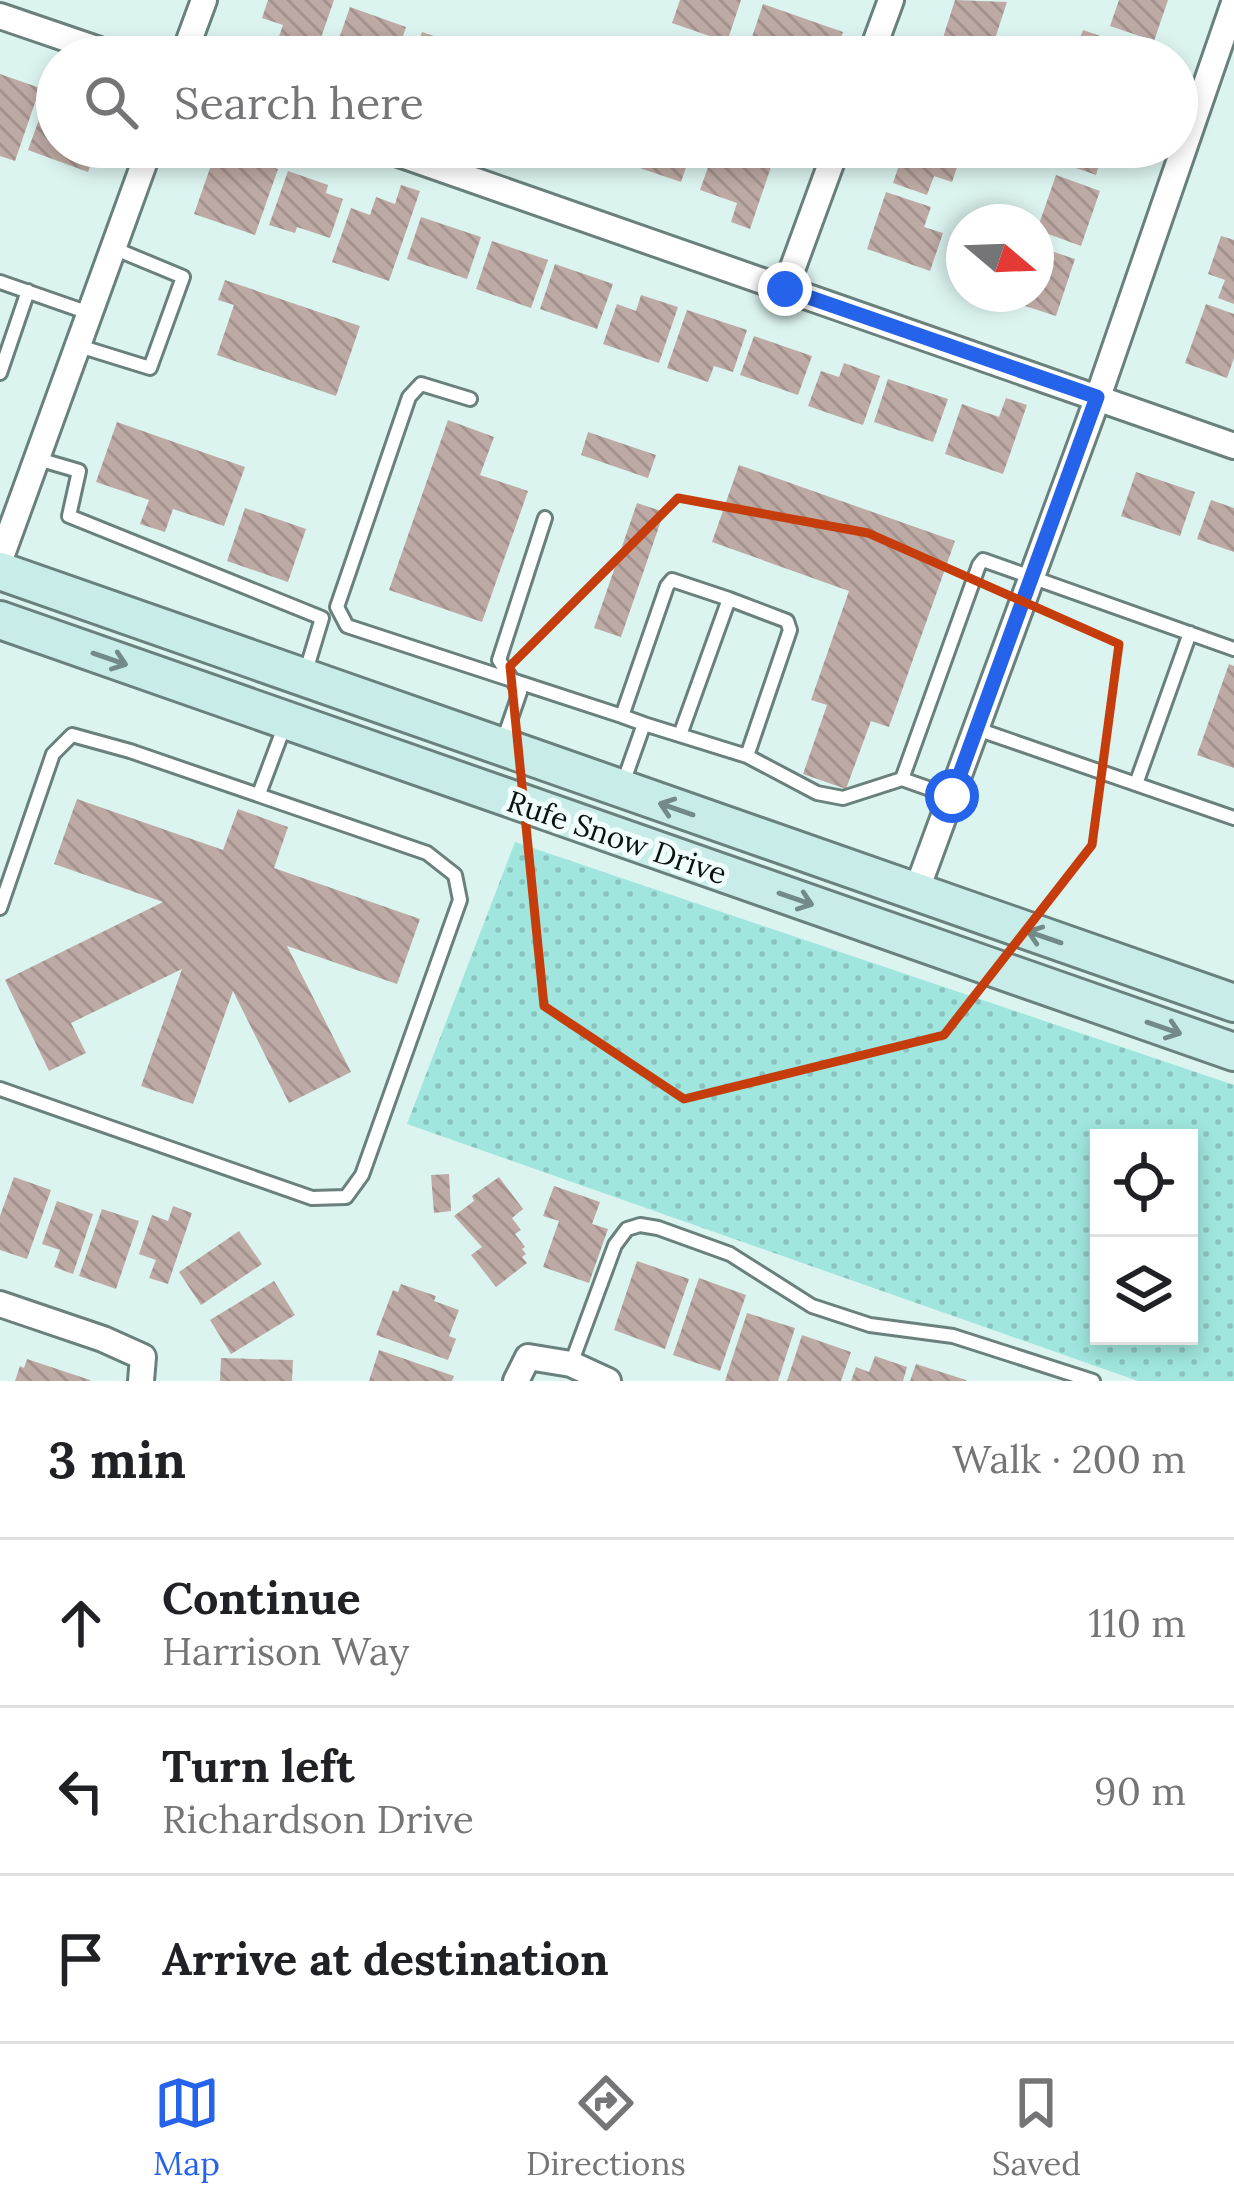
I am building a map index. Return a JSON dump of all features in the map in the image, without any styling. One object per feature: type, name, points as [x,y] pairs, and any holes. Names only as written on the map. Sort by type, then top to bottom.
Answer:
[{"type":"main road","name":"Rufe Snow Drive","points":[[0,571],[1234,1004]]},
{"type":"main road","name":"Rufe Snow Drive","points":[[0,620],[1234,1052]]},
{"type":"street","points":[[191,36],[204,0]]},
{"type":"street","points":[[878,36],[892,0]]},
{"type":"street","points":[[1198,107],[1234,3]]},
{"type":"street","points":[[0,16],[59,36]]},
{"type":"street","points":[[0,560],[142,168]]},
{"type":"street","points":[[440,168],[1234,446]]},
{"type":"street","points":[[785,289],[829,168]]},
{"type":"street","points":[[916,892],[1177,168]]},
{"type":"street","points":[[0,1304],[103,1339],[142,1369]]},
{"type":"street","points":[[516,1381],[528,1357],[571,1364],[608,1381]]},
{"type":"lane","points":[[78,346],[150,368],[183,277],[113,248]]},
{"type":"lane","points":[[0,282],[90,314]]},
{"type":"lane","points":[[0,373],[28,291]]},
{"type":"lane","points":[[470,399],[422,384],[409,397],[337,607],[347,626],[747,755],[818,793],[843,798],[902,778],[952,796]]},
{"type":"lane","points":[[37,458],[80,471],[69,516],[322,618],[304,678]]},
{"type":"lane","points":[[501,748],[520,692],[499,660],[545,518]]},
{"type":"lane","points":[[902,778],[983,560],[1234,649]]},
{"type":"lane","points":[[622,716],[672,580],[788,621],[790,630],[747,755]]},
{"type":"lane","points":[[680,735],[729,599]]},
{"type":"lane","points":[[1136,784],[1190,633]]},
{"type":"lane","points":[[259,794],[286,721]]},
{"type":"lane","points":[[620,790],[644,724]]},
{"type":"lane","points":[[977,729],[1234,818]]},
{"type":"lane","points":[[0,908],[52,754],[72,735],[428,854],[454,875],[460,900],[362,1175],[346,1196],[312,1198],[0,1089]]},
{"type":"lane","points":[[571,1364],[615,1244],[627,1229],[640,1225],[730,1254],[812,1306],[870,1325],[953,1336],[1093,1381]]},
{"type":"highlighted area","points":[[678,498],[868,533],[1119,644],[1092,845],[944,1035],[684,1099],[544,1006],[510,666]]},
{"type":"shaded area","points":[[515,842],[1234,1085],[1234,1381],[1138,1381],[407,1124]]},
{"type":"building","points":[[268,0],[334,0],[322,36],[279,36],[283,25],[262,18]]},
{"type":"building","points":[[680,0],[741,0],[729,36],[710,36],[672,23]]},
{"type":"building","points":[[955,0],[1007,2],[996,36],[944,36]]},
{"type":"building","points":[[1119,0],[1168,0],[1156,36],[1110,26]]},
{"type":"building","points":[[763,4],[843,32],[842,36],[752,36]]},
{"type":"building","points":[[350,7],[406,27],[403,36],[340,36]]},
{"type":"building","points":[[0,74],[36,87],[36,100],[15,161],[0,156]]},
{"type":"building","points":[[36,128],[36,153],[28,150]]},
{"type":"building","points":[[210,168],[278,169],[255,235],[194,214]]},
{"type":"building","points":[[640,168],[686,168],[681,182]]},
{"type":"building","points":[[708,168],[771,168],[750,229],[731,222],[737,203],[700,190]]},
{"type":"building","points":[[898,168],[957,168],[952,182],[934,176],[927,195],[893,183]]},
{"type":"building","points":[[288,171],[328,185],[326,193],[343,199],[330,238],[297,227],[295,233],[269,225]]},
{"type":"building","points":[[1056,175],[1100,191],[1081,246],[1054,236],[1054,204],[1046,204]]},
{"type":"building","points":[[401,185],[420,191],[389,281],[332,262],[351,208],[370,215],[376,197],[395,204]]},
{"type":"building","points":[[886,192],[931,207],[924,227],[943,233],[930,271],[867,249]]},
{"type":"building","points":[[421,217],[481,237],[467,279],[407,259]]},
{"type":"building","points":[[1221,236],[1234,240],[1234,304],[1218,298],[1225,280],[1208,274]]},
{"type":"building","points":[[492,241],[548,260],[531,308],[476,289]]},
{"type":"building","points":[[1054,252],[1075,259],[1056,316],[1044,312],[1054,312]]},
{"type":"building","points":[[555,264],[613,284],[597,329],[540,309]]},
{"type":"building","points":[[225,280],[360,326],[336,396],[217,355],[234,305],[218,300]]},
{"type":"building","points":[[641,295],[678,307],[659,363],[603,344],[617,304],[636,311]]},
{"type":"building","points":[[1206,304],[1234,314],[1234,358],[1227,378],[1185,363]]},
{"type":"building","points":[[687,310],[747,330],[733,372],[714,366],[708,382],[667,368]]},
{"type":"building","points":[[754,336],[812,356],[798,395],[740,375]]},
{"type":"building","points":[[844,363],[880,376],[863,425],[808,406],[821,371],[839,377]]},
{"type":"building","points":[[888,379],[948,399],[933,442],[874,422]]},
{"type":"building","points":[[1006,398],[1027,405],[1003,474],[945,454],[962,404],[999,417]]},
{"type":"building","points":[[448,420],[494,437],[480,475],[528,491],[482,622],[389,590]]},
{"type":"building","points":[[117,422],[245,467],[224,526],[173,509],[165,532],[140,524],[149,500],[96,482]]},
{"type":"building","points":[[588,432],[656,455],[648,478],[581,455]]},
{"type":"building","points":[[739,465],[955,541],[889,727],[871,721],[846,789],[803,774],[827,705],[811,700],[849,591],[712,542]]},
{"type":"building","points":[[1136,472],[1195,492],[1180,536],[1121,516]]},
{"type":"building","points":[[1211,500],[1234,508],[1234,552],[1197,539]]},
{"type":"building","points":[[637,503],[664,512],[621,637],[594,628]]},
{"type":"building","points":[[245,508],[306,529],[288,582],[227,561]]},
{"type":"building","points":[[1229,664],[1234,666],[1234,768],[1197,755]]},
{"type":"building","points":[[77,799],[223,850],[238,809],[288,827],[274,868],[420,919],[397,984],[287,946],[351,1072],[289,1103],[233,991],[193,1104],[141,1086],[182,969],[71,1023],[86,1053],[49,1071],[5,980],[163,902],[54,864]]},
{"type":"building","points":[[449,1174],[451,1211],[434,1213],[431,1175]]},
{"type":"building","points":[[14,1177],[51,1190],[27,1259],[0,1250],[0,1216]]},
{"type":"building","points":[[499,1177],[523,1209],[512,1218],[521,1230],[515,1234],[525,1247],[522,1257],[527,1263],[496,1287],[471,1255],[482,1247],[454,1216]]},
{"type":"building","points":[[554,1186],[600,1202],[592,1224],[608,1229],[589,1283],[543,1267],[559,1221],[543,1216]]},
{"type":"building","points":[[57,1201],[93,1214],[73,1274],[54,1267],[60,1250],[42,1244]]},
{"type":"building","points":[[173,1206],[192,1213],[168,1284],[149,1278],[156,1260],[139,1254],[152,1215],[168,1221]]},
{"type":"building","points":[[102,1209],[139,1221],[116,1289],[79,1276]]},
{"type":"building","points":[[239,1231],[262,1264],[201,1305],[179,1272]]},
{"type":"building","points":[[637,1261],[689,1279],[665,1349],[614,1330]]},
{"type":"building","points":[[699,1278],[746,1295],[720,1371],[673,1355]]},
{"type":"building","points":[[274,1281],[295,1315],[231,1354],[210,1320]]},
{"type":"building","points":[[401,1284],[459,1310],[449,1336],[456,1339],[448,1360],[376,1335],[393,1290],[398,1292]]},
{"type":"building","points":[[747,1313],[795,1328],[778,1381],[725,1381]]},
{"type":"building","points":[[802,1335],[851,1352],[841,1381],[787,1381]]},
{"type":"building","points":[[379,1350],[454,1376],[452,1381],[369,1381]]},
{"type":"building","points":[[875,1356],[907,1367],[903,1381],[851,1381],[856,1367],[869,1372]]},
{"type":"building","points":[[221,1358],[293,1360],[292,1381],[220,1381]]},
{"type":"building","points":[[27,1359],[90,1380],[90,1381],[15,1381]]},
{"type":"building","points":[[916,1364],[966,1380],[966,1381],[910,1381]]},
{"type":"route","points":[[785,289],[1097,397],[952,796]]}]
